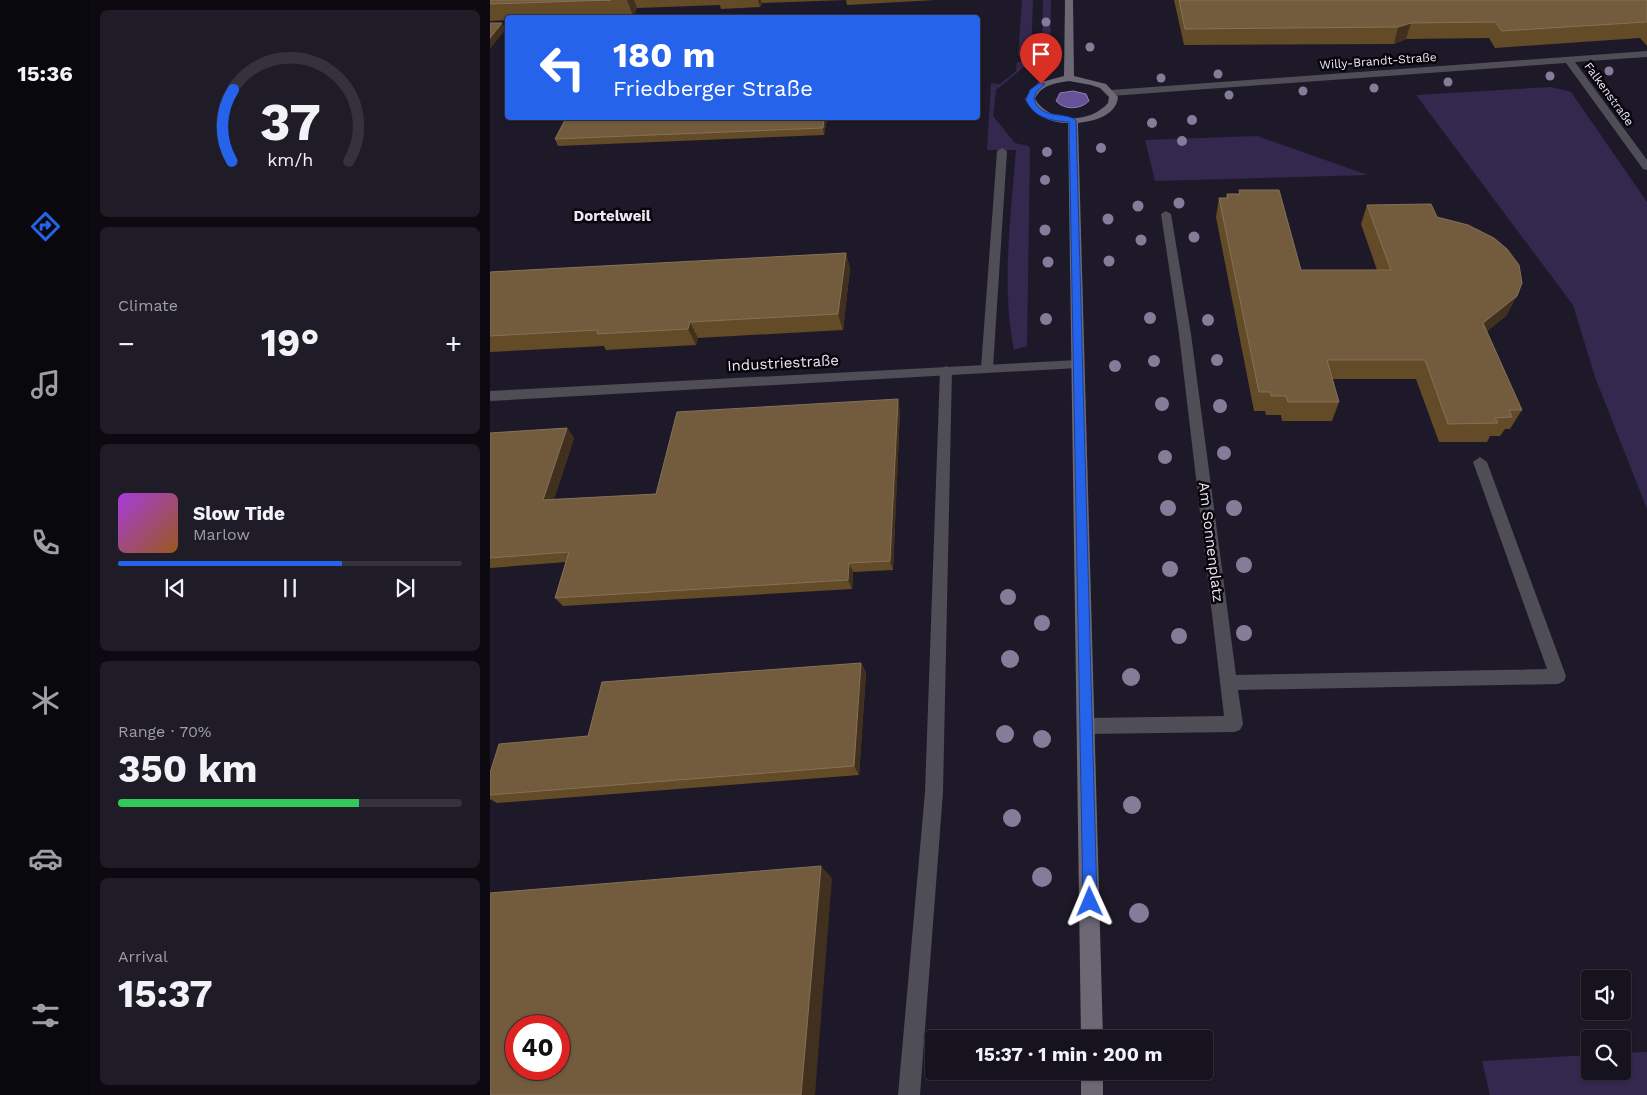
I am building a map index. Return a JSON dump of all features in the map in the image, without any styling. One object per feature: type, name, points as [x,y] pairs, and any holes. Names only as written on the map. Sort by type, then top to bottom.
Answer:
[{"type":"street","points":[[1069,0],[1069,78]]},
{"type":"street","name":"Willy-Brandt-Straße","points":[[1111,93],[1647,54]]},
{"type":"street","name":"Falkenstraße","points":[[1569,60],[1647,167]]},
{"type":"street","points":[[1069,78],[1095,82],[1111,93],[1113,99],[1111,106],[1105,111],[1096,116],[1073,120],[1056,119],[1043,114],[1033,108],[1030,100],[1033,92],[1041,84],[1069,78]]},
{"type":"street","points":[[1073,120],[1092,1030]]},
{"type":"street","points":[[987,368],[1002,151]]},
{"type":"street","name":"Am Sonnenplatz","points":[[1087,726],[1234,724],[1185,334],[1166,214]]},
{"type":"street","name":"Industriestraße","points":[[490,396],[1078,364]]},
{"type":"street","points":[[909,1095],[934,792],[946,370]]},
{"type":"street","points":[[1228,683],[1558,676],[1480,462]]},
{"type":"street","points":[[1092,1080],[1092,1095]]},
{"type":"shaded area","points":[[1022,0],[1033,0],[1031,56],[1018,56]]},
{"type":"shaded area","points":[[1043,0],[1051,0],[1050,59],[1042,59]]},
{"type":"shaded area","points":[[1017,62],[1030,62],[996,90],[993,116],[1015,143],[1029,146],[1030,150],[1027,346],[1014,350],[1008,301],[1008,250],[1016,150],[987,150],[991,83],[1000,84],[1016,71]]},
{"type":"shaded area","points":[[1551,87],[1571,92],[1647,202],[1647,509],[1595,377],[1573,305],[1416,95]]},
{"type":"shaded area","points":[[1073,91],[1086,94],[1089,101],[1081,106],[1072,108],[1063,106],[1056,101],[1060,93]]},
{"type":"shaded area","points":[[1257,136],[1368,175],[1155,181],[1145,140]]},
{"type":"shaded area","points":[[1647,1052],[1647,1095],[1490,1095],[1482,1061],[1581,1056],[1581,1080],[1631,1080],[1631,1053]]},
{"type":"building","points":[[490,0],[611,0],[490,4]]},
{"type":"building","points":[[1179,0],[1647,0],[1647,22],[1502,31],[1495,22],[1411,23],[1398,27],[1185,29]]},
{"type":"building","points":[[490,23],[502,23],[490,38]]},
{"type":"building","points":[[565,120],[824,120],[823,128],[555,139]]},
{"type":"building","points":[[1239,190],[1279,190],[1301,270],[1391,270],[1367,205],[1431,204],[1437,217],[1468,225],[1494,238],[1507,249],[1519,265],[1522,283],[1517,296],[1483,323],[1522,410],[1509,410],[1512,417],[1495,418],[1498,423],[1448,424],[1425,360],[1327,360],[1339,402],[1288,402],[1286,396],[1271,396],[1270,392],[1259,392],[1219,198],[1228,198],[1227,194],[1240,194]]},
{"type":"building","points":[[846,253],[838,314],[690,322],[688,329],[597,334],[598,330],[490,336],[490,272]]},
{"type":"building","points":[[898,399],[890,561],[849,563],[848,580],[555,598],[569,552],[490,558],[490,433],[567,428],[543,500],[656,494],[677,412]]},
{"type":"building","points":[[861,663],[854,766],[490,795],[490,773],[499,744],[588,736],[602,682]]},
{"type":"building","points":[[821,866],[801,1095],[490,1095],[490,893]]},
{"type":"district","name":"Dortelweil","points":[[612,216]]},
{"type":"route","points":[[1041,84],[1033,92],[1030,100],[1033,108],[1056,119],[1073,120],[1090,902]]}]
